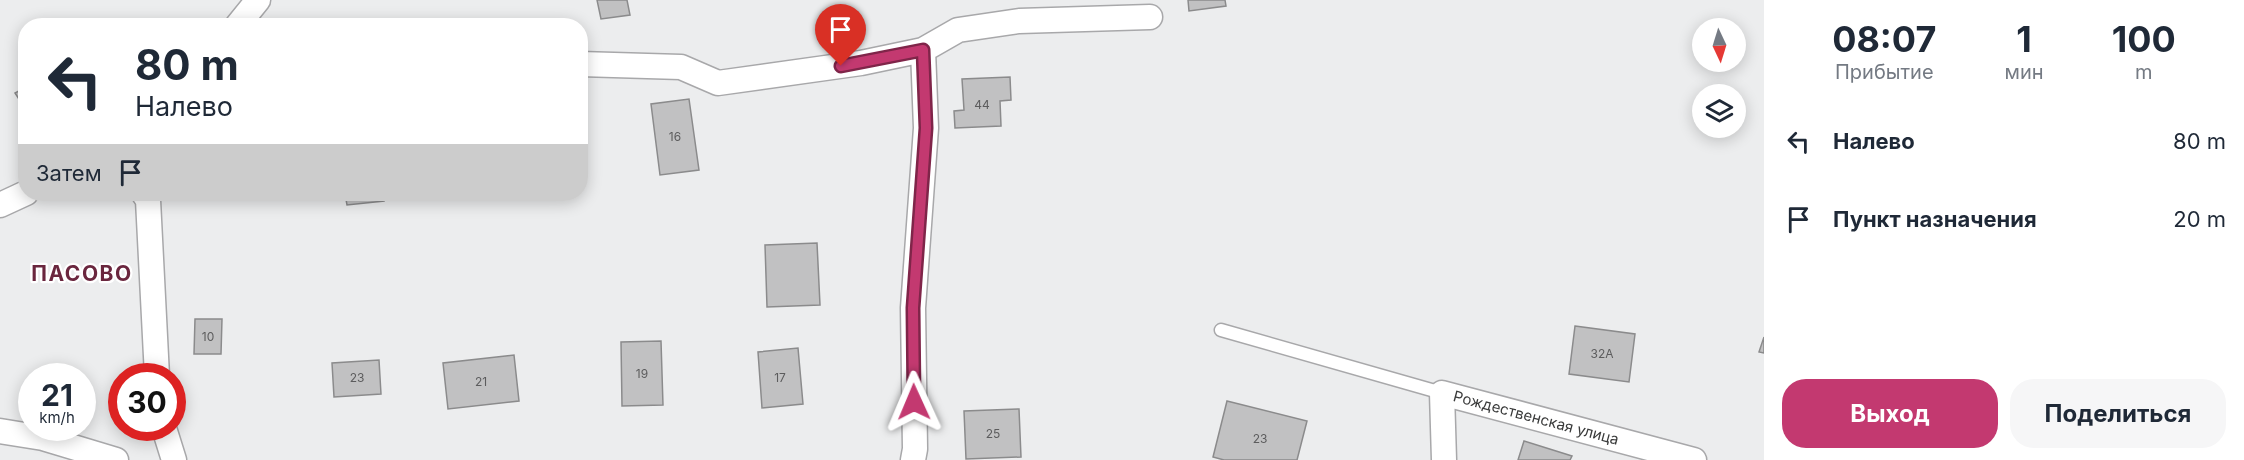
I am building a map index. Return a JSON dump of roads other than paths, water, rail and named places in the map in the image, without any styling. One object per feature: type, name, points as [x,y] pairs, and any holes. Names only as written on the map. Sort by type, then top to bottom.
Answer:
[{"type":"street","points":[[243,18],[258,0]]},
{"type":"street","points":[[588,64],[681,67],[718,83],[861,63],[923,50],[958,30],[1019,21],[1150,17]]},
{"type":"street","points":[[913,460],[915,449],[913,308],[926,128],[923,50]]},
{"type":"street","points":[[0,205],[18,197]]},
{"type":"street","points":[[148,201],[156,363]]},
{"type":"street","name":"Рождественская улица","points":[[1444,460],[1442,393],[1694,460]]},
{"type":"street","points":[[0,431],[43,438],[116,460]]},
{"type":"street","points":[[168,441],[174,460]]},
{"type":"lane","points":[[1221,330],[1442,393]]},
{"type":"district","name":"ПАСОВО","points":[[82,274]]}]
